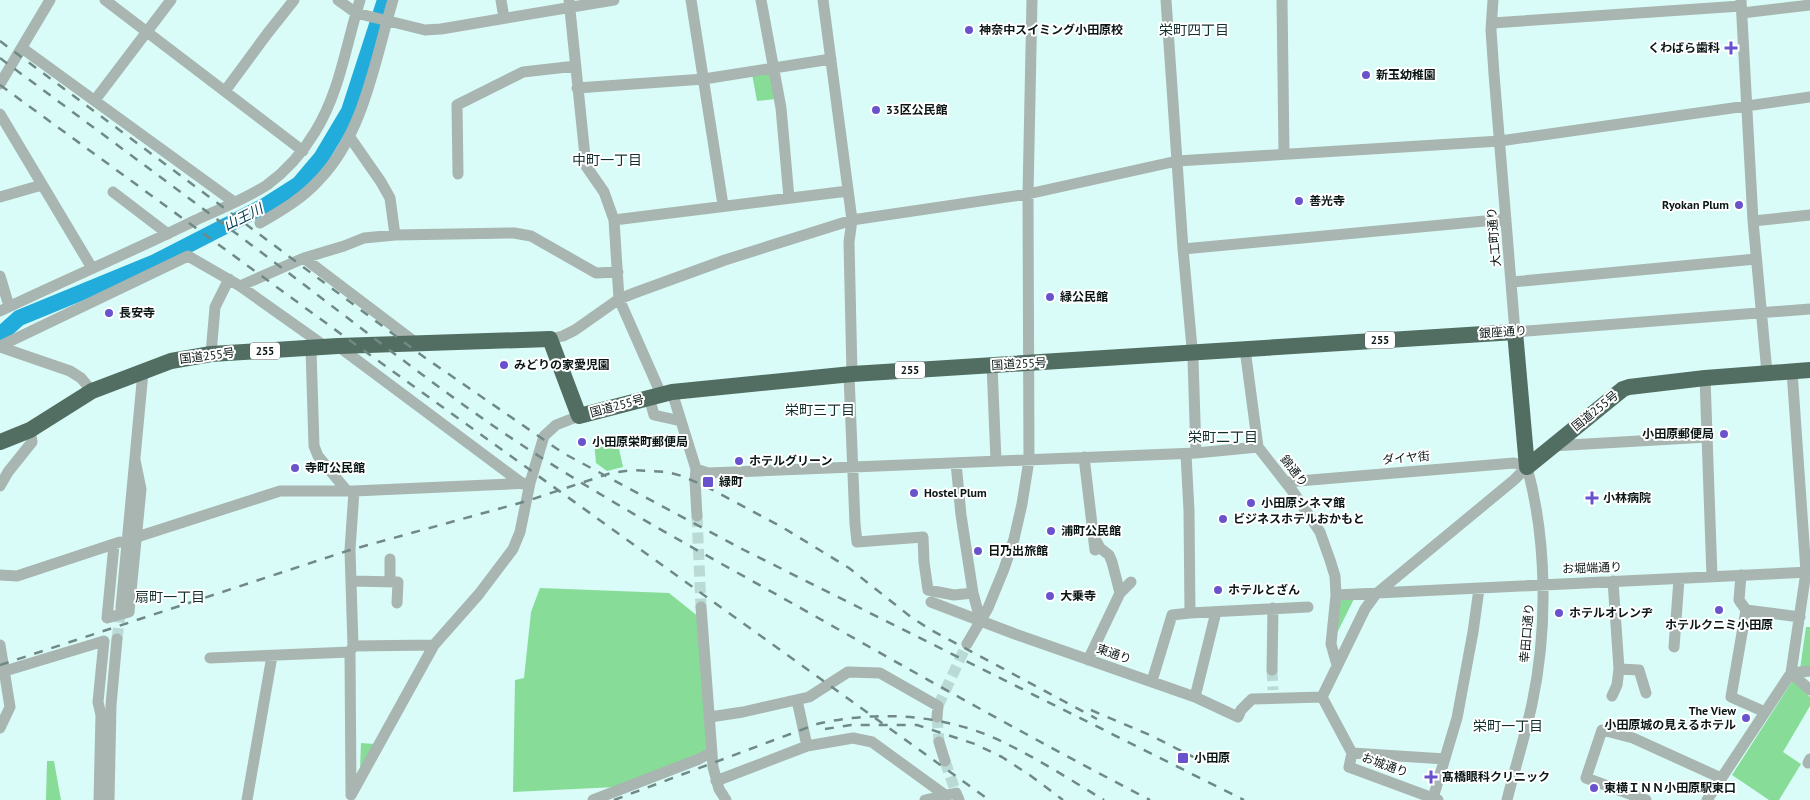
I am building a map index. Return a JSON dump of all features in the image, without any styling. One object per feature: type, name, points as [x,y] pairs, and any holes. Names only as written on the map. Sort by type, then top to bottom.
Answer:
[{"type":"highway","name":"銀座通り","points":[[1245,349],[1515,332]]},
{"type":"highway","points":[[1515,332],[1527,466]]},
{"type":"highway","name":"国道255号","points":[[0,442],[30,430],[92,391],[171,361],[211,354],[325,347],[550,339],[579,416],[661,394],[850,375],[1245,349]]},
{"type":"highway","name":"国道255号","points":[[1527,466],[1623,389],[1705,378],[1810,370]]},
{"type":"street","points":[[0,84],[50,0]]},
{"type":"street","points":[[105,0],[303,150]]},
{"type":"street","points":[[95,100],[171,0]]},
{"type":"street","points":[[226,91],[294,0]]},
{"type":"street","points":[[338,0],[356,13],[425,30],[504,18],[569,4],[614,0]]},
{"type":"street","points":[[0,276],[5,309],[168,234],[266,185],[303,150],[316,132],[337,86],[360,0]]},
{"type":"street","points":[[260,223],[280,212],[320,180],[343,148],[368,92],[393,0]]},
{"type":"street","points":[[501,0],[504,18]]},
{"type":"street","points":[[692,0],[723,205]]},
{"type":"street","points":[[761,0],[772,68],[781,108],[790,198]]},
{"type":"street","points":[[823,0],[852,220],[849,242],[850,375],[852,468],[857,542],[923,537],[928,590],[954,595],[973,593]]},
{"type":"street","points":[[967,644],[988,608],[1014,539],[1024,496],[1028,460],[1028,194],[1032,0]]},
{"type":"street","points":[[1166,0],[1192,353],[1189,511],[1190,613]]},
{"type":"street","points":[[1282,0],[1284,153]]},
{"type":"street","name":"大工町通り","points":[[1494,0],[1492,23],[1515,332]]},
{"type":"street","points":[[569,4],[586,166],[604,192],[614,220],[619,299],[661,394],[681,421],[696,469],[694,481],[697,516]]},
{"type":"street","points":[[1492,23],[1742,6],[1810,5]]},
{"type":"street","points":[[1742,6],[1753,221],[1766,373]]},
{"type":"street","points":[[22,48],[234,202]]},
{"type":"street","points":[[577,88],[704,79],[831,59]]},
{"type":"street","points":[[458,174],[457,105],[523,72],[576,66]]},
{"type":"street","points":[[550,339],[576,330],[619,299],[725,260],[852,220],[1028,194],[1177,161],[1500,141],[1810,96]]},
{"type":"street","points":[[0,114],[92,268]]},
{"type":"street","points":[[349,136],[390,198],[395,235]]},
{"type":"street","points":[[0,197],[42,186]]},
{"type":"street","points":[[614,220],[848,191]]},
{"type":"street","points":[[113,192],[168,234]]},
{"type":"street","points":[[1753,221],[1810,215]]},
{"type":"street","points":[[1183,249],[1506,219]]},
{"type":"street","points":[[240,286],[304,258],[364,238],[395,235],[514,233],[531,236],[596,273],[618,272]]},
{"type":"street","points":[[0,347],[188,256],[240,286],[325,347],[526,483]]},
{"type":"street","points":[[304,258],[416,343]]},
{"type":"street","points":[[1512,282],[1756,258]]},
{"type":"street","points":[[211,354],[215,307],[228,279]]},
{"type":"street","name":"銀座通り","points":[[1515,332],[1810,309]]},
{"type":"street","points":[[0,347],[70,371],[81,378],[92,391]]},
{"type":"street","points":[[325,347],[314,446],[318,456],[350,491],[351,798]]},
{"type":"street","points":[[696,469],[708,473],[852,468],[1191,454],[1258,447],[1245,349]]},
{"type":"street","points":[[992,366],[996,461]]},
{"type":"street","points":[[1707,800],[1791,673],[1803,622],[1808,572],[1792,371]]},
{"type":"street","points":[[121,608],[143,372]]},
{"type":"street","points":[[1705,378],[1712,576]]},
{"type":"street","points":[[661,394],[654,415],[681,421]]},
{"type":"street","points":[[351,798],[434,645],[479,594],[513,549],[525,512],[526,483],[544,436],[556,425],[579,416]]},
{"type":"street","points":[[0,486],[8,472],[32,442],[30,430]]},
{"type":"street","points":[[1552,446],[1708,437]]},
{"type":"street","name":"錦通り","points":[[1258,447],[1287,482],[1323,539],[1335,576],[1336,595],[1331,644],[1337,665]]},
{"type":"street","points":[[1084,458],[1095,550]]},
{"type":"street","points":[[114,545],[106,618],[129,612],[141,489],[136,460]]},
{"type":"street","points":[[0,574],[17,576],[120,543],[126,486],[136,460]]},
{"type":"street","points":[[956,463],[960,515],[973,593],[980,620]]},
{"type":"street","name":"ダイヤ街","points":[[1287,482],[1514,463],[1527,466]]},
{"type":"street","points":[[1445,759],[1352,753],[1322,697],[1365,609],[1376,594],[1514,480],[1527,466]]},
{"type":"street","name":"幸田口通り","points":[[1507,800],[1532,704],[1540,653],[1544,584],[1534,491],[1527,466]]},
{"type":"street","points":[[137,537],[280,491],[350,491],[526,483]]},
{"type":"street","points":[[1094,538],[1100,548],[1109,555],[1120,592]]},
{"type":"street","points":[[390,559],[390,582]]},
{"type":"street","name":"お堀端通り","points":[[1336,595],[1808,572]]},
{"type":"street","points":[[1741,575],[1739,600],[1746,610],[1803,622]]},
{"type":"street","points":[[1674,647],[1678,578]]},
{"type":"street","points":[[351,581],[398,582],[397,603]]},
{"type":"street","points":[[1612,696],[1617,685],[1619,669],[1613,581]]},
{"type":"street","points":[[1088,660],[1120,592],[1131,582]]},
{"type":"street","points":[[1436,799],[1457,718],[1479,589]]},
{"type":"street","name":"東通り","points":[[931,602],[957,613],[1195,697],[1238,717],[1241,710],[1252,699],[1322,697]]},
{"type":"street","points":[[701,607],[712,752],[716,781],[726,800]]},
{"type":"street","points":[[1152,681],[1172,615],[1308,607]]},
{"type":"street","points":[[1272,608],[1272,670]]},
{"type":"street","points":[[1746,610],[1731,697],[1765,712]]},
{"type":"street","points":[[1195,697],[1216,612]]},
{"type":"street","points":[[109,800],[111,705],[117,639]]},
{"type":"street","points":[[5,670],[104,641],[98,702],[101,715],[99,800]]},
{"type":"street","points":[[0,645],[10,707],[0,728]]},
{"type":"street","points":[[210,658],[272,656],[351,649],[434,645]]},
{"type":"street","points":[[247,800],[272,656]]},
{"type":"street","points":[[1619,669],[1639,670],[1646,693]]},
{"type":"street","points":[[1791,673],[1810,671]]},
{"type":"street","points":[[710,717],[743,712],[809,697],[848,672],[880,674],[937,711]]},
{"type":"street","points":[[1791,673],[1810,690]]},
{"type":"street","points":[[797,700],[807,746]]},
{"type":"street","points":[[1646,800],[1586,778],[1602,730],[1634,738],[1721,778]]},
{"type":"street","points":[[716,781],[807,746],[853,738],[872,742],[954,796]]},
{"type":"street","points":[[939,742],[945,761]]},
{"type":"street","points":[[593,800],[699,759],[712,752]]},
{"type":"street","name":"お城通り","points":[[1352,753],[1349,767],[1436,799]]},
{"type":"street","points":[[925,800],[954,796]]},
{"type":"green space","points":[[771,71],[776,99],[757,101],[752,74]]},
{"type":"green space","points":[[616,435],[623,467],[607,471],[596,463],[594,442]]},
{"type":"green space","points":[[540,588],[669,593],[699,617],[709,750],[616,787],[513,792],[515,680],[524,678],[531,612]]},
{"type":"green space","points":[[1354,599],[1336,635],[1339,600]]},
{"type":"green space","points":[[1806,627],[1810,627],[1810,668],[1800,669]]},
{"type":"green space","points":[[1793,680],[1810,697],[1810,706],[1783,752],[1801,764],[1779,800],[1769,800],[1732,775]]},
{"type":"green space","points":[[361,743],[374,744],[360,770]]},
{"type":"green space","points":[[47,761],[54,761],[61,800],[46,800]]},
{"type":"waterway","name":"山王川","points":[[0,335],[19,318],[153,263],[266,205],[299,184],[321,158],[349,111],[385,0]]},
{"type":"tunnel","points":[[697,516],[701,607]]},
{"type":"tunnel","points":[[117,639],[121,608]]},
{"type":"tunnel","points":[[938,706],[967,644]]},
{"type":"tunnel","points":[[1272,670],[1273,690]]},
{"type":"tunnel","points":[[937,717],[939,742]]},
{"type":"tunnel","points":[[945,761],[956,793]]},
{"type":"railway","points":[[0,41],[424,357],[563,453],[744,550],[1244,800]]},
{"type":"railway","points":[[0,58],[247,241],[439,387],[533,453],[705,555],[992,716],[1150,800]]},
{"type":"railway","points":[[0,85],[352,342],[989,800]]},
{"type":"railway","points":[[0,665],[350,550],[527,501],[611,473],[632,470],[667,472],[682,476],[705,486],[782,527],[849,568],[911,617],[931,630],[1097,719]]},
{"type":"railway","points":[[1091,710],[1152,736],[1205,763]]},
{"type":"railway","points":[[614,800],[817,724],[841,719],[891,716],[941,721],[989,736],[1035,759],[1104,800]]},
{"type":"railway","points":[[825,729],[851,725],[917,725],[975,744],[1002,757],[1063,800]]},
{"type":"place","name":"神奈中スイミング小田原校","points":[[969,30]]},
{"type":"place","name":"くわばら歯科","points":[[1731,48]]},
{"type":"place","name":"新玉幼稚園","points":[[1366,75]]},
{"type":"place","name":"33区公民館","points":[[876,110]]},
{"type":"place","name":"善光寺","points":[[1299,201]]},
{"type":"place","name":"Ryokan Plum","points":[[1739,205]]},
{"type":"place","name":"緑公民館","points":[[1050,297]]},
{"type":"place","name":"長安寺","points":[[109,313]]},
{"type":"place","name":"みどりの家愛児園","points":[[504,365]]},
{"type":"place","name":"小田原郵便局","points":[[1724,434]]},
{"type":"place","name":"小田原栄町郵便局","points":[[582,442]]},
{"type":"place","name":"ホテルグリーン","points":[[739,461]]},
{"type":"place","name":"寺町公民館","points":[[295,468]]},
{"type":"place","name":"緑町","points":[[708,482]]},
{"type":"place","name":"Hostel Plum","points":[[914,493]]},
{"type":"place","name":"小林病院","points":[[1592,498]]},
{"type":"place","name":"小田原シネマ館","points":[[1251,503]]},
{"type":"place","name":"ビジネスホテルおかもと","points":[[1223,519]]},
{"type":"place","name":"浦町公民館","points":[[1051,531]]},
{"type":"place","name":"日乃出旅館","points":[[978,551]]},
{"type":"place","name":"ホテルとざん","points":[[1218,590]]},
{"type":"place","name":"大乗寺","points":[[1050,596]]},
{"type":"place","name":"ホテルクニミ小田原","points":[[1719,610]]},
{"type":"place","name":"ホテルオレンヂ","points":[[1559,613]]},
{"type":"place","name":"The View 小田原城の見えるホテル","points":[[1746,718]]},
{"type":"place","name":"小田原","points":[[1183,758]]},
{"type":"place","name":"髙橋眼科クリニック","points":[[1431,777]]},
{"type":"place","name":"東横ＩＮＮ小田原駅東口","points":[[1594,788]]},
{"type":"district","name":"栄町四丁目","points":[[1194,30]]},
{"type":"district","name":"中町一丁目","points":[[607,160]]},
{"type":"district","name":"栄町三丁目","points":[[820,410]]},
{"type":"district","name":"栄町二丁目","points":[[1223,437]]},
{"type":"district","name":"扇町一丁目","points":[[170,597]]},
{"type":"district","name":"栄町一丁目","points":[[1508,726]]}]
